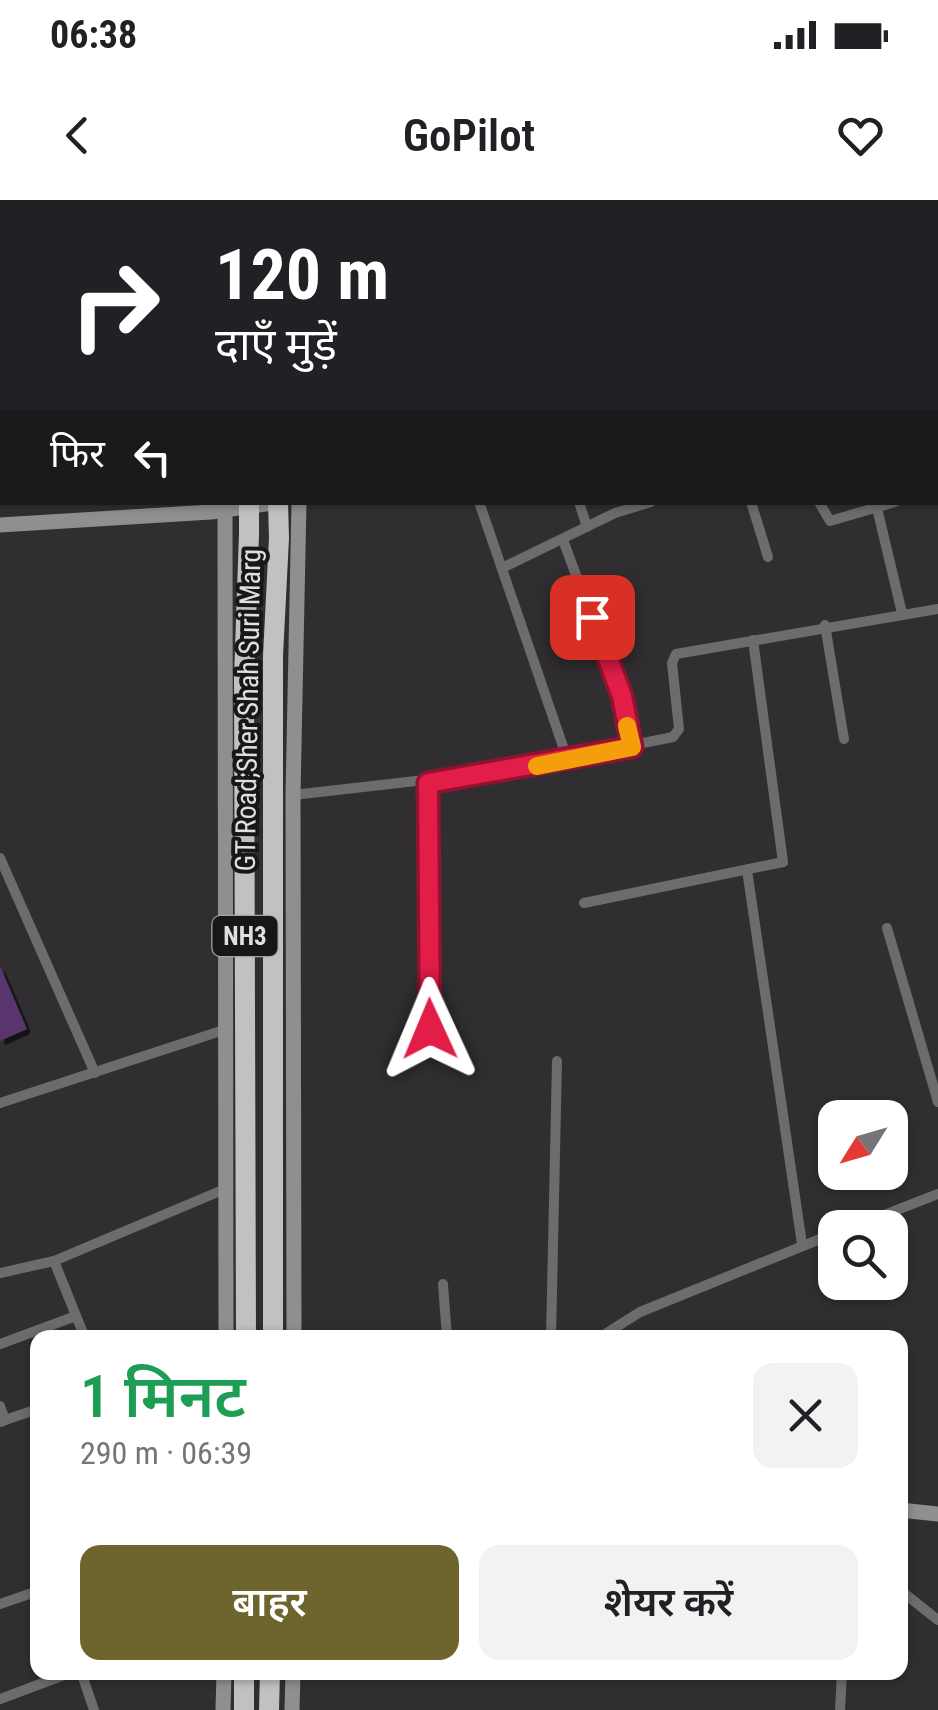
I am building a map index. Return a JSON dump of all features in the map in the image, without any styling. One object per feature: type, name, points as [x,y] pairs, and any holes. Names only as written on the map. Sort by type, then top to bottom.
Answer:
[{"type":"highway","name":"GT Road;Sher Shah Suri Marg","points":[[246,1330],[244,678],[249,505]]},
{"type":"highway","name":"GT Road;Sher Shah Suri Marg","points":[[273,1330],[273,676],[279,505]]},
{"type":"highway","points":[[244,1680],[244,1710]]},
{"type":"highway","points":[[269,1710],[270,1680]]},
{"type":"main road","points":[[294,1330],[293,794],[299,505]]},
{"type":"main road","points":[[0,525],[225,506],[226,1330]]},
{"type":"main road","points":[[908,1511],[938,1514]]},
{"type":"main road","points":[[224,1680],[224,1710]]},
{"type":"main road","points":[[292,1680],[292,1710]]},
{"type":"street","points":[[480,505],[568,761]]},
{"type":"street","points":[[580,505],[587,527]]},
{"type":"street","points":[[502,568],[643,505]]},
{"type":"street","points":[[752,505],[768,557]]},
{"type":"street","points":[[820,505],[822,515],[830,520],[886,505]]},
{"type":"street","points":[[878,508],[902,613]]},
{"type":"street","points":[[563,540],[622,696],[632,747]]},
{"type":"street","points":[[293,794],[428,783],[632,747],[679,732],[672,662],[676,654],[938,608]]},
{"type":"street","points":[[826,626],[844,738]]},
{"type":"street","points":[[584,903],[780,864],[784,858],[752,640]]},
{"type":"street","points":[[428,783],[430,1029]]},
{"type":"street","points":[[0,858],[95,1073]]},
{"type":"street","points":[[747,870],[802,1244]]},
{"type":"street","points":[[887,928],[938,1102]]},
{"type":"street","points":[[0,1103],[224,1030]]},
{"type":"street","points":[[552,1330],[557,1061]]},
{"type":"street","points":[[0,1273],[54,1261],[225,1189]]},
{"type":"street","points":[[897,1210],[938,1194]]},
{"type":"street","points":[[612,1330],[640,1312],[818,1239]]},
{"type":"street","points":[[54,1261],[82,1330]]},
{"type":"street","points":[[443,1284],[446,1330]]},
{"type":"street","points":[[38,1330],[76,1316]]},
{"type":"street","points":[[0,1344],[30,1333]]},
{"type":"street","points":[[0,1406],[3,1421],[30,1412]]},
{"type":"street","points":[[0,1604],[30,1594]]},
{"type":"street","points":[[908,1596],[938,1620]]},
{"type":"street","points":[[0,1699],[51,1680]]},
{"type":"street","points":[[84,1680],[94,1710]]},
{"type":"street","points":[[840,1710],[842,1680]]},
{"type":"building","points":[[0,966],[27,1029],[0,1041]]},
{"type":"slow traffic","points":[[537,766],[632,747],[627,726]]},
{"type":"route","points":[[430,1029],[428,783],[632,747],[622,696],[592,617]]}]
